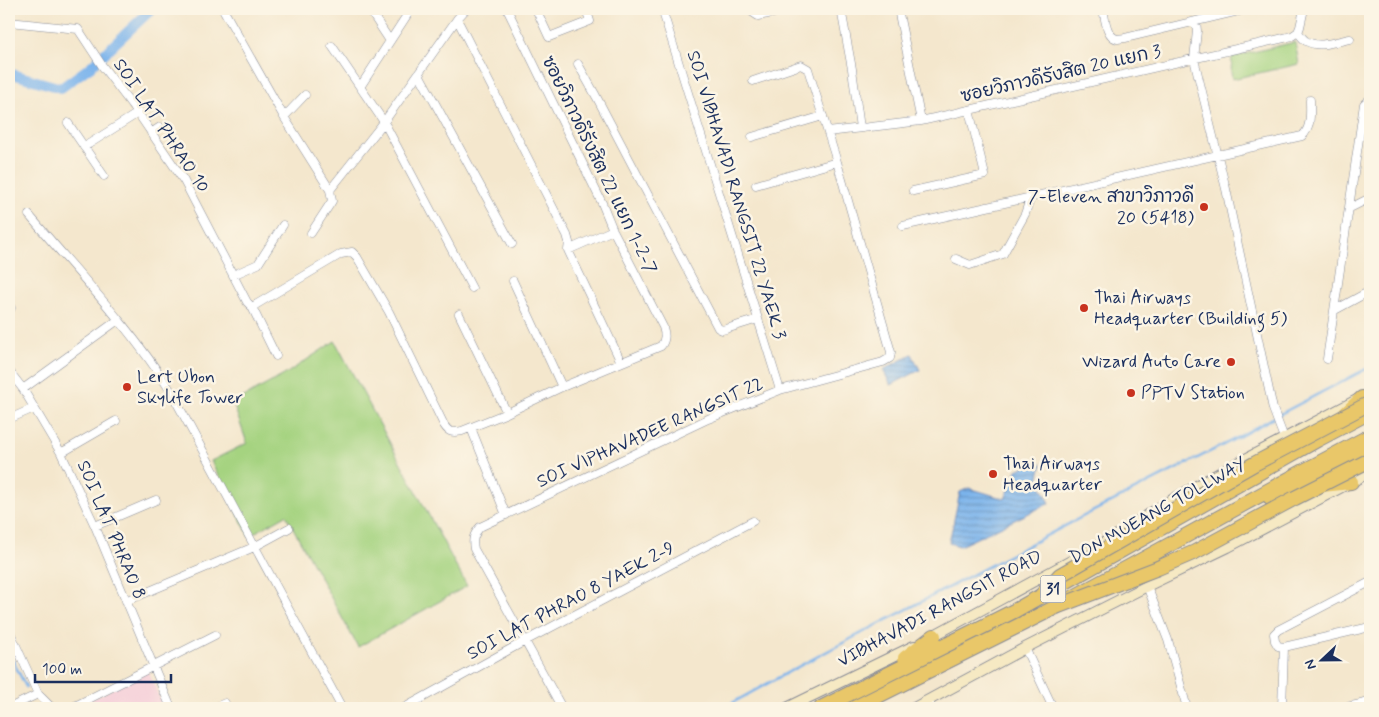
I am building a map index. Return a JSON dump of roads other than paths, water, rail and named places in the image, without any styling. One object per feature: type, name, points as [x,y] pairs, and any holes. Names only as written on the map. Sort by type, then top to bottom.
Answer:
[{"type":"highway","points":[[1317,440],[1368,398]]},
{"type":"highway","points":[[1040,597],[1060,575],[1368,398]]},
{"type":"highway","name":"VIBHAVADI RANGSIT ROAD","points":[[820,708],[1016,610],[1370,412]]},
{"type":"highway","name":"DON MUEANG TOLLWAY","points":[[831,708],[1040,597],[1302,452],[1370,417]]},
{"type":"highway","name":"DON MUEANG TOLLWAY","points":[[854,708],[1056,607],[1370,436]]},
{"type":"highway","name":"31","points":[[872,708],[1370,448]]},
{"type":"highway","points":[[1056,607],[1195,552],[1370,460]]},
{"type":"highway","points":[[1291,489],[1351,482]]},
{"type":"highway","points":[[881,677],[934,636]]},
{"type":"main road","name":"VIBHAVADI RANGSIT ROAD","points":[[787,708],[934,636],[1114,537],[1165,504],[1284,438],[1368,398]]},
{"type":"main road","name":"31","points":[[914,708],[930,704],[1147,586],[1228,547],[1370,472]]},
{"type":"street","points":[[223,9],[284,117],[330,190],[332,201],[311,233]]},
{"type":"street","points":[[369,9],[390,41]]},
{"type":"street","points":[[360,87],[411,9]]},
{"type":"street","points":[[330,190],[384,122],[466,9]]},
{"type":"street","name":"ซอยวิภาวดีรังสิต 22 แยก 1-2-7","points":[[507,9],[665,334],[665,341],[661,346],[621,362]]},
{"type":"street","points":[[536,9],[549,37],[590,21],[586,9]]},
{"type":"street","name":"SOI VIBHAVADI RANGSIT 22 YAEK 3","points":[[662,9],[780,390]]},
{"type":"street","points":[[752,9],[752,12],[758,16],[792,9]]},
{"type":"street","points":[[841,9],[860,128]]},
{"type":"street","points":[[898,9],[921,121]]},
{"type":"street","points":[[1103,9],[1106,25],[1111,35],[1117,39],[1247,9]]},
{"type":"street","points":[[1304,9],[1298,32],[1305,41],[1321,45],[1350,38]]},
{"type":"street","points":[[252,307],[341,254],[352,252],[357,257],[388,312],[444,425],[448,431],[454,433],[507,413],[621,362],[568,250],[570,242],[567,235],[457,19]]},
{"type":"street","points":[[1196,21],[1197,31],[1194,59],[1218,154],[1274,412],[1284,438]]},
{"type":"street","name":"SOI LAT PHRAO 10","points":[[9,22],[78,30],[138,113],[184,182],[247,302],[252,307],[276,356]]},
{"type":"street","name":"ซอยวิภาวดีรังสิต 20 แยก 3","points":[[828,132],[921,121],[1284,38],[1298,32]]},
{"type":"street","points":[[332,46],[384,122],[472,288]]},
{"type":"street","points":[[578,64],[601,104],[718,328],[722,330],[758,319]]},
{"type":"street","name":"SOI VIPHAVADEE RANGSIT 22","points":[[562,708],[474,549],[474,534],[480,527],[708,419],[780,390],[883,362],[890,358],[891,352],[837,162],[808,69],[801,65],[753,81]]},
{"type":"street","points":[[419,74],[512,244]]},
{"type":"street","points":[[284,117],[305,94]]},
{"type":"street","points":[[903,226],[1302,136],[1307,130],[1309,122],[1310,100]]},
{"type":"street","points":[[1328,359],[1367,101]]},
{"type":"street","points":[[913,191],[985,175],[969,110]]},
{"type":"street","points":[[84,147],[138,113]]},
{"type":"street","points":[[752,137],[823,116]]},
{"type":"street","points":[[68,123],[104,176]]},
{"type":"street","points":[[151,133],[160,127]]},
{"type":"street","points":[[756,185],[837,162]]},
{"type":"street","points":[[956,259],[970,265],[1003,254],[1025,214],[1031,196]]},
{"type":"street","points":[[1350,208],[1370,198]]},
{"type":"street","points":[[29,215],[118,320],[151,361],[170,390],[342,708]]},
{"type":"street","points":[[233,275],[258,264],[283,225]]},
{"type":"street","points":[[568,250],[613,230]]},
{"type":"street","points":[[513,281],[562,387]]},
{"type":"street","points":[[1335,310],[1370,291]]},
{"type":"street","points":[[459,314],[507,413]]},
{"type":"street","points":[[23,390],[118,320]]},
{"type":"street","name":"SOI LAT PHRAO 8","points":[[9,371],[23,390],[61,453],[95,526],[171,708]]},
{"type":"street","points":[[9,419],[34,408]]},
{"type":"street","points":[[61,453],[116,421]]},
{"type":"street","points":[[471,428],[506,514]]},
{"type":"street","points":[[95,526],[156,500]]},
{"type":"street","name":"SOI LAT PHRAO 8 YAEK 2-9","points":[[404,708],[753,521]]},
{"type":"street","points":[[126,601],[254,547],[289,528]]},
{"type":"street","points":[[1370,582],[1278,630],[1274,634],[1278,646],[1284,647],[1370,627]]},
{"type":"street","points":[[1147,586],[1168,640],[1185,708]]},
{"type":"street","points":[[9,630],[38,694],[52,708]]},
{"type":"street","points":[[71,708],[215,635]]},
{"type":"street","points":[[1282,708],[1284,647]]},
{"type":"street","points":[[1027,652],[1053,708]]},
{"type":"street","points":[[9,708],[38,694]]},
{"type":"street","points":[[1342,708],[1370,702]]},
{"type":"street","points":[[214,708],[225,703]]},
{"type":"water","points":[[912,354],[920,370],[891,385],[883,370]]},
{"type":"water","points":[[1034,462],[1042,464],[1038,480],[1050,503],[960,546],[949,543],[960,492],[969,488],[1005,499],[1017,470]]},
{"type":"waterway","points":[[9,73],[61,88],[90,67],[152,9]]},
{"type":"waterway","points":[[723,708],[1080,518],[1370,367]]},
{"type":"waterway","points":[[9,653],[26,687]]},
{"type":"place","name":"7-Eleven สาขาวิภาวดี 20 (5418)","points":[[1204,207]]},
{"type":"place","name":"Thai Airways Headquarter (Building 5)","points":[[1084,308]]},
{"type":"place","name":"Wizard Auto Care","points":[[1231,362]]},
{"type":"place","name":"Lert Ubon Skylife Tower","points":[[127,387]]},
{"type":"place","name":"PPTV Station","points":[[1131,393]]},
{"type":"place","name":"Thai Airways Headquarter","points":[[993,474]]}]
